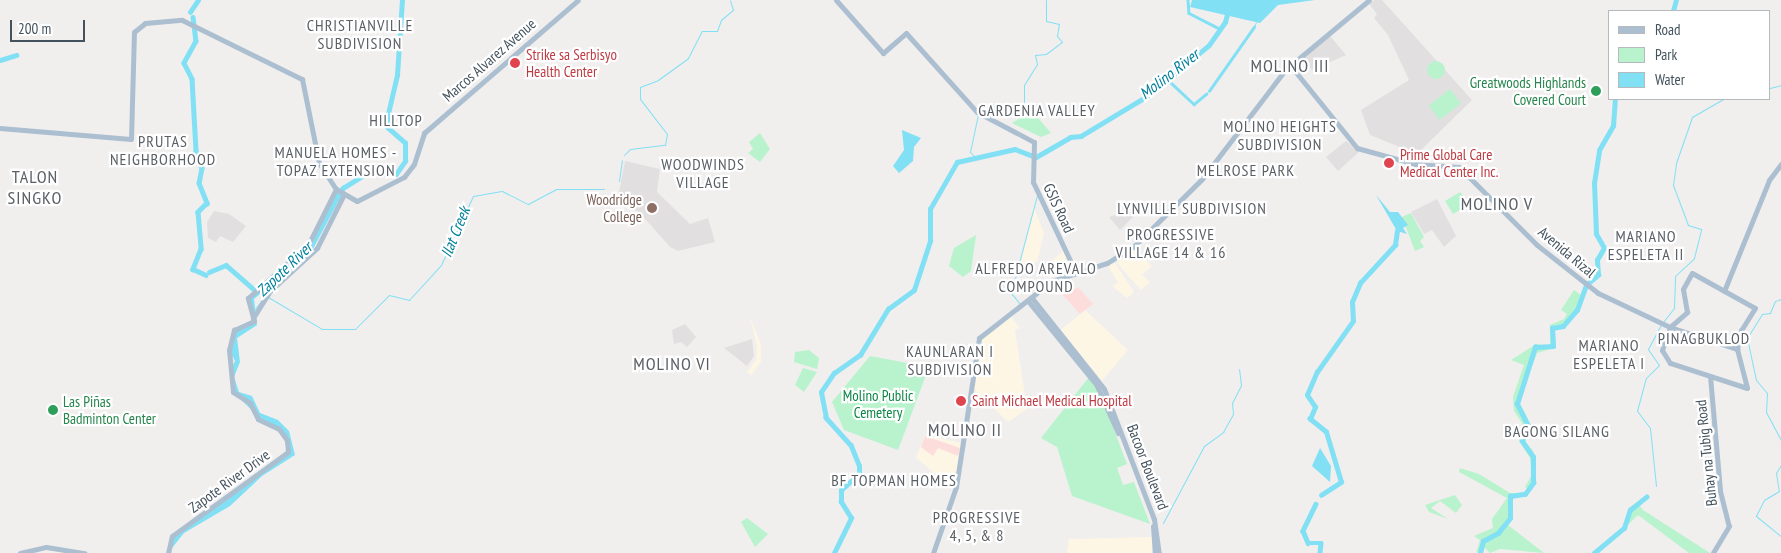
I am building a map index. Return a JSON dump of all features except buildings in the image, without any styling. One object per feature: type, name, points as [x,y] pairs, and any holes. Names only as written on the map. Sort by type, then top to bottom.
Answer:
[{"type":"main road","name":"Marcos Alvarez Avenue","points":[[339,192],[357,201],[404,177],[414,164],[424,133],[578,0]]},
{"type":"main road","name":"GSIS Road","points":[[836,0],[882,53],[906,33],[981,114],[1032,141],[1035,152],[1031,166],[1033,182],[1076,273]]},
{"type":"main road","points":[[933,553],[956,487],[975,346],[988,328],[1052,281],[1107,264],[1133,247],[1202,179],[1290,65],[1369,0]]},
{"type":"main road","points":[[0,128],[131,140],[136,30],[146,23],[170,20],[198,26],[302,79],[316,154],[339,192],[308,245],[246,302],[255,317]]},
{"type":"main road","name":"Avenida Rizal","points":[[1290,65],[1357,148],[1415,164],[1460,167],[1537,245],[1587,285],[1670,327],[1737,349]]},
{"type":"main road","points":[[1724,291],[1769,180],[1781,164]]},
{"type":"main road","name":"Zapote River Drive","points":[[168,553],[172,536],[226,501],[289,450],[279,429],[256,417],[251,405],[236,397],[229,383],[232,334],[252,324],[267,296],[318,248],[339,192]]},
{"type":"main road","points":[[1692,273],[1724,291],[1755,308],[1741,330],[1737,349],[1747,388],[1670,363],[1662,346],[1670,327],[1687,312],[1683,289],[1692,273]]},
{"type":"main road","name":"Bacoor Boulevard","points":[[1030,299],[1098,383],[1156,531],[1159,553]]},
{"type":"main road","name":"Buhay na Tubig Road","points":[[1710,376],[1720,491],[1729,526],[1713,553]]},
{"type":"main road","name":"Bacoor Boulevard","points":[[1155,553],[1156,531]]},
{"type":"main road","points":[[20,553],[46,547],[85,553]]},
{"type":"shaded area","points":[[1374,0],[1382,0],[1472,100],[1417,154],[1370,135],[1361,110],[1409,80],[1388,35],[1374,18],[1377,14],[1369,4]]},
{"type":"shaded area","points":[[1330,36],[1346,55],[1312,70],[1302,59]]},
{"type":"shaded area","points":[[1346,141],[1359,152],[1338,171],[1326,157]]},
{"type":"shaded area","name":"Woodridge College","points":[[625,161],[660,169],[657,192],[690,224],[708,218],[715,242],[678,251],[670,247],[639,212],[626,205],[619,192]]},
{"type":"shaded area","points":[[1437,199],[1456,236],[1444,247],[1432,230],[1424,234],[1411,212]]},
{"type":"shaded area","points":[[1034,208],[1044,233],[1037,262],[1027,267],[1020,266]]},
{"type":"shaded area","points":[[1134,209],[1135,215],[1120,230],[1109,217]]},
{"type":"shaded area","points":[[214,211],[229,214],[246,226],[233,242],[220,236],[216,242],[208,238],[207,222]]},
{"type":"shaded area","points":[[1135,248],[1152,266],[1142,275],[1150,282],[1141,290],[1116,262]]},
{"type":"shaded area","points":[[1064,250],[1072,268],[1050,278],[1043,269]]},
{"type":"shaded area","points":[[1115,263],[1134,292],[1127,298],[1112,286],[1118,283],[1108,266]]},
{"type":"shaded area","points":[[1065,281],[1073,290],[1078,287],[1093,304],[1080,314],[1061,293],[1067,288]]},
{"type":"shaded area","points":[[1085,310],[1128,350],[1102,381],[1061,330]]},
{"type":"shaded area","points":[[1009,314],[1020,328],[1015,330],[1027,409],[1008,422],[970,385],[977,341]]},
{"type":"shaded area","points":[[750,317],[761,344],[761,362],[751,375],[747,372],[756,360],[757,347]]},
{"type":"shaded area","points":[[685,324],[696,337],[687,347],[681,342],[674,344],[672,330]]},
{"type":"shaded area","points":[[752,339],[754,356],[747,366],[724,348]]},
{"type":"shaded area","points":[[925,435],[962,443],[955,490],[916,458]]},
{"type":"shaded area","points":[[925,436],[960,448],[958,456],[938,448],[933,456],[921,447]]},
{"type":"shaded area","points":[[1152,537],[1152,553],[1067,553],[1069,539]]},
{"type":"green space","points":[[1436,61],[1442,64],[1445,70],[1442,76],[1436,79],[1430,76],[1427,70],[1430,64]]},
{"type":"green space","points":[[1450,89],[1461,103],[1440,120],[1429,106]]},
{"type":"green space","points":[[1032,111],[1051,133],[1041,137],[1012,123]]},
{"type":"green space","points":[[760,133],[770,149],[760,162],[748,153],[753,149],[749,142]]},
{"type":"green space","points":[[1460,192],[1470,204],[1453,214],[1445,201]]},
{"type":"green space","points":[[1411,213],[1424,237],[1420,241],[1424,247],[1415,251],[1402,217]]},
{"type":"green space","points":[[976,235],[971,271],[963,277],[949,266],[954,248]]},
{"type":"green space","points":[[1584,285],[1578,311],[1564,328],[1553,330],[1554,348],[1537,353],[1519,401],[1530,423],[1530,433],[1524,433],[1523,439],[1534,452],[1531,491],[1525,487],[1531,476],[1530,458],[1519,441],[1522,423],[1514,411],[1513,397],[1524,365],[1511,360],[1536,344],[1550,346],[1550,325],[1564,319],[1567,314],[1561,310],[1574,290],[1581,295]]},
{"type":"green space","points":[[809,350],[819,358],[817,369],[794,362],[795,352]]},
{"type":"green space","name":"Molino Public Cemetery","points":[[870,356],[929,367],[898,450],[844,430],[832,402]]},
{"type":"green space","points":[[803,368],[817,372],[804,392],[795,385]]},
{"type":"green space","points":[[1089,377],[1103,401],[1127,464],[1117,468],[1123,485],[1134,482],[1150,524],[1072,496],[1057,447],[1041,438]]},
{"type":"green space","points":[[1460,468],[1479,474],[1510,493],[1529,493],[1512,499],[1508,525],[1544,553],[1500,549],[1490,553],[1485,548],[1476,553],[1480,540],[1474,536],[1493,528],[1492,519],[1507,498],[1459,472]]},
{"type":"green space","points":[[1455,495],[1462,505],[1456,513],[1440,501],[1431,508],[1448,519],[1429,512],[1425,505]]},
{"type":"green space","points":[[1637,502],[1643,510],[1710,553],[1689,553],[1638,515],[1599,553],[1591,553],[1623,527],[1630,507]]},
{"type":"green space","points":[[747,518],[768,534],[755,547],[741,522]]},
{"type":"water","points":[[1192,0],[1315,0],[1278,5],[1260,23],[1190,7]]},
{"type":"water","points":[[902,130],[921,138],[914,147],[913,161],[899,173],[893,166],[904,150]]},
{"type":"water","points":[[337,193],[339,200],[313,249],[254,299],[257,325],[237,338],[240,362],[234,377],[239,392],[252,396],[260,413],[278,420],[289,431],[295,455],[262,476],[230,506],[184,533],[168,553],[170,541],[180,532],[290,452],[278,427],[260,418],[233,392],[231,370],[235,361],[230,351],[235,332],[253,322],[248,299],[296,258],[319,228]]},
{"type":"water","points":[[1376,195],[1390,212],[1398,212],[1408,225],[1403,228],[1407,234],[1397,231]]},
{"type":"water","points":[[1320,448],[1331,466],[1330,482],[1312,466]]},
{"type":"waterway","points":[[190,12],[198,0]]},
{"type":"waterway","name":"Zapote River","points":[[336,199],[343,188],[367,173],[396,174],[405,161],[405,143],[388,128],[387,118],[397,75],[402,0]]},
{"type":"waterway","name":"Ilat Creek","points":[[624,155],[630,149],[665,145],[667,134],[640,99],[640,87],[658,80],[688,58],[702,31],[717,31],[721,20],[733,10],[730,0]]},
{"type":"waterway","points":[[981,112],[992,104],[1001,115],[1018,108],[1024,102],[1024,85],[1037,64],[1035,55],[1046,54],[1062,42],[1057,36],[1059,24],[1046,21],[1046,0]]},
{"type":"waterway","points":[[1188,0],[1189,13],[1220,29]]},
{"type":"waterway","name":"Molino River","points":[[834,553],[851,518],[841,502],[841,490],[859,474],[859,466],[851,446],[826,418],[821,392],[834,373],[860,355],[888,309],[914,290],[930,241],[930,209],[957,162],[1015,149],[1036,157],[1070,137],[1081,136],[1147,96],[1209,45],[1225,22],[1231,0]]},
{"type":"waterway","points":[[1673,10],[1676,0]]},
{"type":"waterway","points":[[193,17],[196,41],[184,63],[192,79],[196,151],[202,168],[199,183],[207,203],[198,212],[201,249],[193,269],[206,275]]},
{"type":"waterway","points":[[1254,27],[1256,22]]},
{"type":"waterway","points":[[1209,91],[1254,27]]},
{"type":"waterway","points":[[0,60],[16,55]]},
{"type":"waterway","points":[[1167,79],[1194,104],[1206,94]]},
{"type":"waterway","points":[[1771,88],[1781,85]]},
{"type":"waterway","points":[[1480,553],[1483,541],[1498,533],[1510,518],[1510,496],[1525,494],[1533,483],[1533,457],[1522,441],[1528,426],[1517,404],[1535,347],[1553,346],[1552,328],[1563,326],[1577,310],[1586,285],[1598,275],[1597,260],[1604,248],[1596,234],[1594,183],[1599,150],[1613,126],[1615,100]]},
{"type":"waterway","points":[[1663,322],[1674,308],[1675,276],[1694,258],[1701,229],[1688,225],[1673,185],[1676,163],[1692,117],[1721,100]]},
{"type":"waterway","points":[[974,156],[970,152],[978,115]]},
{"type":"waterway","name":"Ilat Creek","points":[[619,181],[622,160]]},
{"type":"waterway","name":"Ilat Creek","points":[[268,297],[322,329],[355,329],[389,295],[409,300],[441,265],[473,196],[502,191],[528,204],[556,189],[604,189]]},
{"type":"waterway","points":[[1020,304],[1011,293],[1037,195]]},
{"type":"waterway","points":[[1321,495],[1341,482],[1326,432],[1310,419],[1315,407],[1307,395],[1317,372],[1353,321],[1352,302],[1360,283],[1395,245],[1397,231]]},
{"type":"waterway","points":[[209,272],[226,265],[257,292]]},
{"type":"waterway","name":"Ilat Creek","points":[[255,309],[264,297]]},
{"type":"waterway","points":[[1781,299],[1775,301],[1770,313],[1762,314],[1747,338],[1756,380],[1767,393],[1766,412],[1781,440]]},
{"type":"waterway","points":[[1656,486],[1650,428],[1637,411],[1646,378],[1659,365],[1648,349],[1661,325]]},
{"type":"waterway","points":[[1163,523],[1204,446],[1223,432],[1233,414],[1232,403],[1241,385],[1239,369]]},
{"type":"waterway","points":[[1781,465],[1776,473],[1779,491],[1764,500],[1756,516],[1781,536]]},
{"type":"waterway","points":[[1594,553],[1624,528],[1630,510],[1646,497]]},
{"type":"waterway","points":[[1316,504],[1303,531],[1308,543],[1321,543],[1320,553]]},
{"type":"place","name":"Strike sa Serbisyo Health Center","points":[[515,63]]},
{"type":"place","name":"Greatwoods Highlands Covered Court","points":[[1596,91]]},
{"type":"place","name":"Prime Global Care Medical Center Inc.","points":[[1389,163]]},
{"type":"place","name":"Woodridge College","points":[[652,208]]},
{"type":"place","name":"Saint Michael Medical Hospital","points":[[961,401]]},
{"type":"place","name":"Las Piñas Badminton Center","points":[[53,410]]},
{"type":"district","name":"CHRISTIANVILLE SUBDIVISION","points":[[360,34]]},
{"type":"district","name":"MOLINO III","points":[[1290,66]]},
{"type":"district","name":"GARDENIA VALLEY","points":[[1037,110]]},
{"type":"district","name":"HILLTOP","points":[[396,120]]},
{"type":"district","name":"MOLINO HEIGHTS SUBDIVISION","points":[[1280,135]]},
{"type":"district","name":"PRUTAS NEIGHBORHOOD","points":[[163,150]]},
{"type":"district","name":"MANUELA HOMES - TOPAZ EXTENSION","points":[[336,161]]},
{"type":"district","name":"MELROSE PARK","points":[[1246,170]]},
{"type":"district","name":"WOODWINDS VILLAGE","points":[[703,173]]},
{"type":"district","name":"TALON SINGKO","points":[[35,188]]},
{"type":"district","name":"MOLINO V","points":[[1497,204]]},
{"type":"district","name":"LYNVILLE SUBDIVISION","points":[[1192,208]]},
{"type":"district","name":"PROGRESSIVE VILLAGE 14 & 16","points":[[1171,243]]},
{"type":"district","name":"MARIANO ESPELETA II","points":[[1646,245]]},
{"type":"district","name":"ALFREDO AREVALO COMPOUND","points":[[1036,277]]},
{"type":"district","name":"PINAGBUKLOD","points":[[1704,338]]},
{"type":"district","name":"MARIANO ESPELETA I","points":[[1609,354]]},
{"type":"district","name":"KAUNLARAN I SUBDIVISION","points":[[950,360]]},
{"type":"district","name":"MOLINO VI","points":[[672,364]]},
{"type":"district","name":"MOLINO II","points":[[965,430]]},
{"type":"district","name":"BAGONG SILANG","points":[[1557,431]]},
{"type":"district","name":"BF TOPMAN HOMES","points":[[894,480]]},
{"type":"district","name":"PROGRESSIVE 4, 5, & 8","points":[[977,526]]}]
